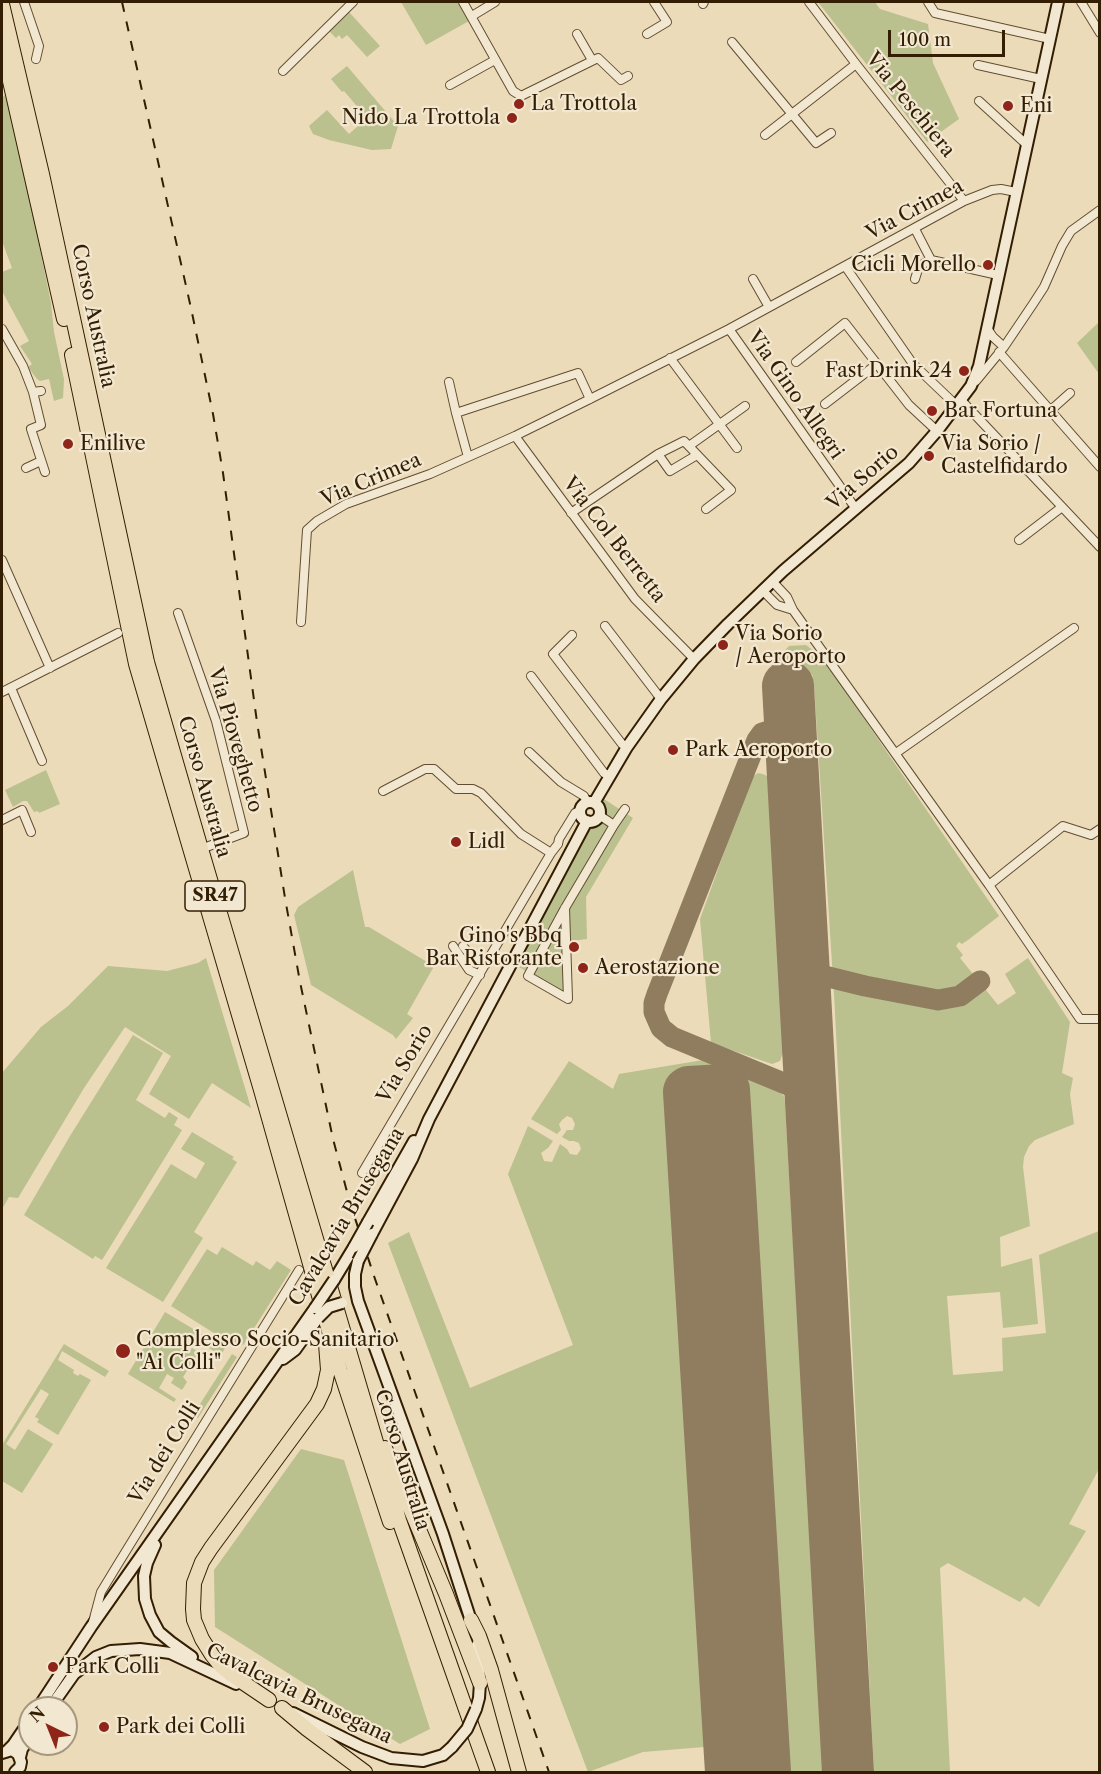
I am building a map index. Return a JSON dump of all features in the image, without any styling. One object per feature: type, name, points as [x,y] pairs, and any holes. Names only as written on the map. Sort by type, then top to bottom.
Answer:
[{"type":"highway","name":"Corso Australia","points":[[2,4],[42,174],[147,662],[399,1521],[488,1773]]},
{"type":"highway","name":"Corso Australia","points":[[2,46],[66,329],[136,664],[340,1370],[390,1523],[478,1773]]},
{"type":"highway","points":[[2,70],[17,112]]},
{"type":"highway","points":[[269,1700],[232,1675],[212,1655],[197,1630],[193,1594],[197,1572],[202,1562],[310,1414],[324,1389],[328,1370],[327,1350],[308,1257]]},
{"type":"highway","points":[[355,1373],[480,1683]]},
{"type":"highway","points":[[471,1620],[479,1636],[496,1687],[519,1773]]},
{"type":"highway","points":[[282,1708],[366,1773]]},
{"type":"main road","name":"Via Sorio","points":[[599,815],[594,821],[587,809],[661,699],[694,659],[762,590],[909,463],[971,386],[979,366],[1058,2]]},
{"type":"main road","name":"Cavalcavia Brusegana","points":[[58,1696],[74,1674],[96,1657],[111,1651],[140,1649],[170,1653],[363,1747],[391,1758],[423,1761],[443,1755],[467,1729],[476,1709],[480,1683],[479,1656],[471,1620],[443,1534],[361,1311],[354,1287],[355,1274],[358,1261],[412,1159],[429,1119],[570,853],[587,809]]},
{"type":"main road","name":"Cavalcavia Brusegana","points":[[91,1627],[275,1364],[295,1350],[405,1155],[429,1119]]},
{"type":"main road","name":"Cavalcavia Brusegana","points":[[316,1313],[342,1303],[354,1306],[361,1311]]},
{"type":"main road","points":[[192,1483],[170,1524],[152,1550],[144,1576],[145,1599],[159,1632],[221,1676]]},
{"type":"main road","name":"Via dei Colli","points":[[46,1696],[91,1627]]},
{"type":"main road","points":[[4,1751],[13,1745],[18,1738]]},
{"type":"main road","points":[[4,1751],[15,1752],[19,1767]]},
{"type":"street","points":[[24,2],[39,46],[36,59]]},
{"type":"street","points":[[283,71],[353,2]]},
{"type":"street","points":[[463,2],[513,91],[521,96],[598,58],[621,80],[628,76]]},
{"type":"street","points":[[472,16],[495,2]]},
{"type":"street","points":[[647,34],[667,22],[654,2]]},
{"type":"street","name":"Via Peschiera","points":[[809,2],[964,201]]},
{"type":"street","points":[[928,2],[934,13],[1050,39]]},
{"type":"street","points":[[1081,2],[1100,33]]},
{"type":"street","points":[[577,34],[592,60]]},
{"type":"street","points":[[732,42],[816,143],[831,132]]},
{"type":"street","points":[[450,85],[495,60]]},
{"type":"street","points":[[765,135],[856,64]]},
{"type":"street","points":[[978,65],[1041,79]]},
{"type":"street","points":[[979,101],[1026,144]]},
{"type":"street","name":"Via Crimea","points":[[301,622],[307,530],[317,521],[346,504],[430,474],[590,399],[729,329],[964,201],[992,190],[1016,192]]},
{"type":"street","points":[[971,386],[1002,349],[1044,287],[1068,235],[1075,227],[1100,210]]},
{"type":"street","points":[[915,229],[931,261]]},
{"type":"street","points":[[915,279],[919,266],[931,261],[998,275]]},
{"type":"street","points":[[845,266],[913,364],[959,403],[1100,547]]},
{"type":"street","points":[[753,279],[769,307]]},
{"type":"street","points":[[796,362],[845,323],[909,405],[937,431]]},
{"type":"street","points":[[987,328],[1050,410],[1100,466]]},
{"type":"street","points":[[2,329],[37,392],[41,425],[32,429],[45,472]]},
{"type":"street","name":"Via Gino Allegri","points":[[729,329],[855,509]]},
{"type":"street","points":[[670,358],[737,448]]},
{"type":"street","points":[[825,404],[877,364]]},
{"type":"street","points":[[456,413],[578,373],[590,399]]},
{"type":"street","points":[[449,382],[468,456]]},
{"type":"street","points":[[1050,410],[1070,393]]},
{"type":"street","points":[[689,446],[745,406]]},
{"type":"street","name":"Via Col Berretta","points":[[515,436],[635,599],[694,659]]},
{"type":"street","points":[[571,513],[658,454],[684,441],[731,490],[706,509]]},
{"type":"street","points":[[658,454],[670,471],[697,455]]},
{"type":"street","points":[[26,468],[41,461]]},
{"type":"street","points":[[1019,540],[1062,507]]},
{"type":"street","points":[[2,560],[50,668]]},
{"type":"street","points":[[772,581],[787,597],[793,610],[989,885],[1080,1019],[1100,1019]]},
{"type":"street","points":[[762,590],[777,604],[793,610]]},
{"type":"street","name":"Via Pioveghetto","points":[[178,613],[216,721],[244,833],[201,849]]},
{"type":"street","points":[[605,626],[661,699]]},
{"type":"street","points":[[896,753],[1074,628]]},
{"type":"street","points":[[2,692],[118,633]]},
{"type":"street","points":[[572,635],[553,654],[622,744],[627,747]]},
{"type":"street","points":[[531,676],[604,773],[609,776]]},
{"type":"street","points":[[11,688],[42,761]]},
{"type":"street","points":[[529,752],[561,782],[584,796],[587,809]]},
{"type":"street","points":[[383,791],[424,769],[434,769],[456,789],[473,789],[481,793],[521,834],[551,853]]},
{"type":"street","name":"Via Sorio","points":[[362,1173],[575,813],[587,809]]},
{"type":"street","points":[[565,908],[568,999],[528,976],[565,908],[625,809]]},
{"type":"street","points":[[2,820],[22,810],[31,832]]},
{"type":"street","name":"Via Sorio","points":[[599,815],[614,825]]},
{"type":"street","points":[[989,885],[1063,826],[1091,835],[1100,829]]},
{"type":"street","points":[[558,844],[568,849],[570,853]]},
{"type":"street","points":[[453,946],[469,970],[480,975]]},
{"type":"street","points":[[463,946],[473,959],[486,964]]},
{"type":"street","name":"Via dei Colli","points":[[91,1627],[101,1592],[299,1270]]},
{"type":"street","points":[[118,1564],[120,1572],[125,1574],[130,1572]]},
{"type":"green space","points":[[401,2],[458,2],[469,21],[426,45]]},
{"type":"green space","points":[[818,2],[875,2],[880,9],[928,24],[933,63],[959,119],[927,142]]},
{"type":"green space","points":[[349,12],[380,46],[367,57],[347,35],[342,39],[339,35],[336,38],[329,31]]},
{"type":"green space","points":[[347,66],[398,126],[391,149],[372,150],[313,134],[309,126],[327,110],[349,134],[367,118],[331,79]]},
{"type":"green space","points":[[5,95],[17,137],[64,379],[63,398],[54,401],[49,379],[40,381],[28,367],[32,364],[20,346],[29,341],[2,291],[2,272],[12,268],[2,241],[2,98]]},
{"type":"green space","points":[[1099,322],[1099,374],[1077,343]]},
{"type":"green space","points":[[806,645],[822,657],[999,916],[962,944],[959,942],[956,946],[963,955],[960,958],[998,1005],[1016,993],[1005,974],[1028,958],[1070,1022],[1062,1073],[1073,1078],[1070,1094],[1074,1124],[1035,1140],[1029,1146],[1023,1167],[1030,1226],[1000,1237],[1001,1267],[1032,1258],[1038,1324],[1003,1328],[1000,1292],[947,1296],[953,1375],[1003,1371],[1002,1338],[1046,1333],[1039,1255],[1099,1231],[1099,1469],[1069,1524],[1086,1531],[1039,1607],[1024,1597],[1020,1602],[948,1563],[940,1568],[950,1772],[874,1772],[834,994],[814,685],[812,674],[804,674],[802,667],[774,669],[776,660],[789,646]]},
{"type":"green space","points":[[46,770],[60,804],[39,813],[34,812],[27,801],[13,807],[5,790]]},
{"type":"green space","points":[[758,773],[769,777],[771,786],[784,1050],[780,1061],[772,1064],[711,1043],[700,919],[751,778]]},
{"type":"green space","points":[[604,799],[633,818],[586,897],[587,939],[562,942],[564,993],[510,962]]},
{"type":"green space","points":[[353,870],[365,927],[369,927],[432,965],[433,968],[407,1014],[413,1018],[396,1039],[311,985],[294,915],[298,907]]},
{"type":"green space","points":[[206,958],[251,1108],[212,1083],[189,1119],[149,1094],[171,1056],[125,1027],[84,1088],[18,1198],[9,1197],[2,1209],[2,1073],[41,1027],[68,1006],[108,966],[167,971],[198,963]]},
{"type":"green space","points":[[133,1035],[163,1053],[136,1100],[165,1118],[169,1112],[178,1118],[174,1125],[182,1130],[102,1260],[95,1256],[93,1259],[24,1215]]},
{"type":"green space","points":[[703,1060],[775,1088],[784,1096],[824,1772],[765,1772],[724,1090],[689,1093],[731,1772],[706,1772],[704,1747],[643,1752],[588,1772],[388,1243],[409,1232],[470,1388],[573,1345],[508,1174],[528,1126],[553,1141],[541,1153],[544,1161],[552,1162],[560,1144],[570,1154],[577,1155],[581,1149],[579,1143],[562,1137],[567,1130],[573,1130],[575,1124],[572,1118],[567,1116],[562,1120],[559,1124],[561,1130],[557,1134],[531,1119],[569,1061],[613,1089],[619,1074]]},
{"type":"green space","points":[[192,1132],[234,1157],[232,1159],[237,1162],[194,1232],[203,1238],[163,1302],[106,1268],[171,1164],[196,1179],[205,1163],[181,1149]]},
{"type":"green space","points":[[222,1247],[253,1266],[256,1261],[270,1270],[277,1261],[291,1270],[244,1344],[239,1347],[171,1306],[207,1249],[217,1255]]},
{"type":"green space","points":[[165,1312],[225,1348],[221,1355],[190,1337],[183,1350],[188,1353],[192,1348],[204,1355],[197,1366],[192,1363],[183,1377],[187,1382],[182,1390],[171,1383],[174,1378],[167,1374],[159,1388],[176,1399],[174,1402],[128,1374]]},
{"type":"green space","points":[[64,1344],[109,1371],[105,1377],[62,1351],[58,1360],[74,1370],[73,1373],[91,1380],[58,1435],[37,1422],[39,1419],[35,1417],[49,1394],[41,1389],[6,1444],[15,1450],[28,1429],[53,1444],[22,1493],[2,1481],[2,1445]]},
{"type":"green space","points":[[232,1354],[237,1357],[198,1418],[193,1415]]},
{"type":"green space","points":[[301,1449],[344,1460],[430,1729],[400,1744],[215,1627],[214,1570]]},
{"type":"taxiway","points":[[791,746],[786,737],[772,730],[762,733],[757,740],[657,994],[654,1012],[661,1028],[672,1037],[810,1094]]},
{"type":"taxiway","points":[[804,971],[938,1000],[960,996],[980,981]]},
{"type":"runway","points":[[788,686],[848,1772]]},
{"type":"runway","points":[[731,1772],[689,1092],[724,1090],[765,1772]]},
{"type":"railway","points":[[122,2],[213,414],[285,898],[333,1139],[350,1203],[374,1276],[549,1772]]},
{"type":"place","name":"La Trottola","points":[[519,104]]},
{"type":"place","name":"Eni","points":[[1008,106]]},
{"type":"place","name":"Nido La Trottola","points":[[512,118]]},
{"type":"place","name":"Cicli Morello","points":[[988,265]]},
{"type":"place","name":"Fast Drink 24","points":[[964,371]]},
{"type":"place","name":"Bar Fortuna","points":[[932,411]]},
{"type":"place","name":"Enilive","points":[[68,444]]},
{"type":"place","name":"Via Sorio / Castelfidardo","points":[[929,456]]},
{"type":"place","name":"Via Sorio / Aeroporto","points":[[723,645]]},
{"type":"place","name":"Park Aeroporto","points":[[673,750]]},
{"type":"place","name":"Lidl","points":[[456,842]]},
{"type":"place","name":"Gino's Bbq Bar Ristorante","points":[[574,947]]},
{"type":"place","name":"Aerostazione","points":[[583,968]]},
{"type":"place","name":"Complesso Socio-Sanitario \"Ai Colli\"","points":[[123,1351]]},
{"type":"place","name":"Park Colli","points":[[53,1667]]},
{"type":"place","name":"Park dei Colli","points":[[104,1727]]}]
